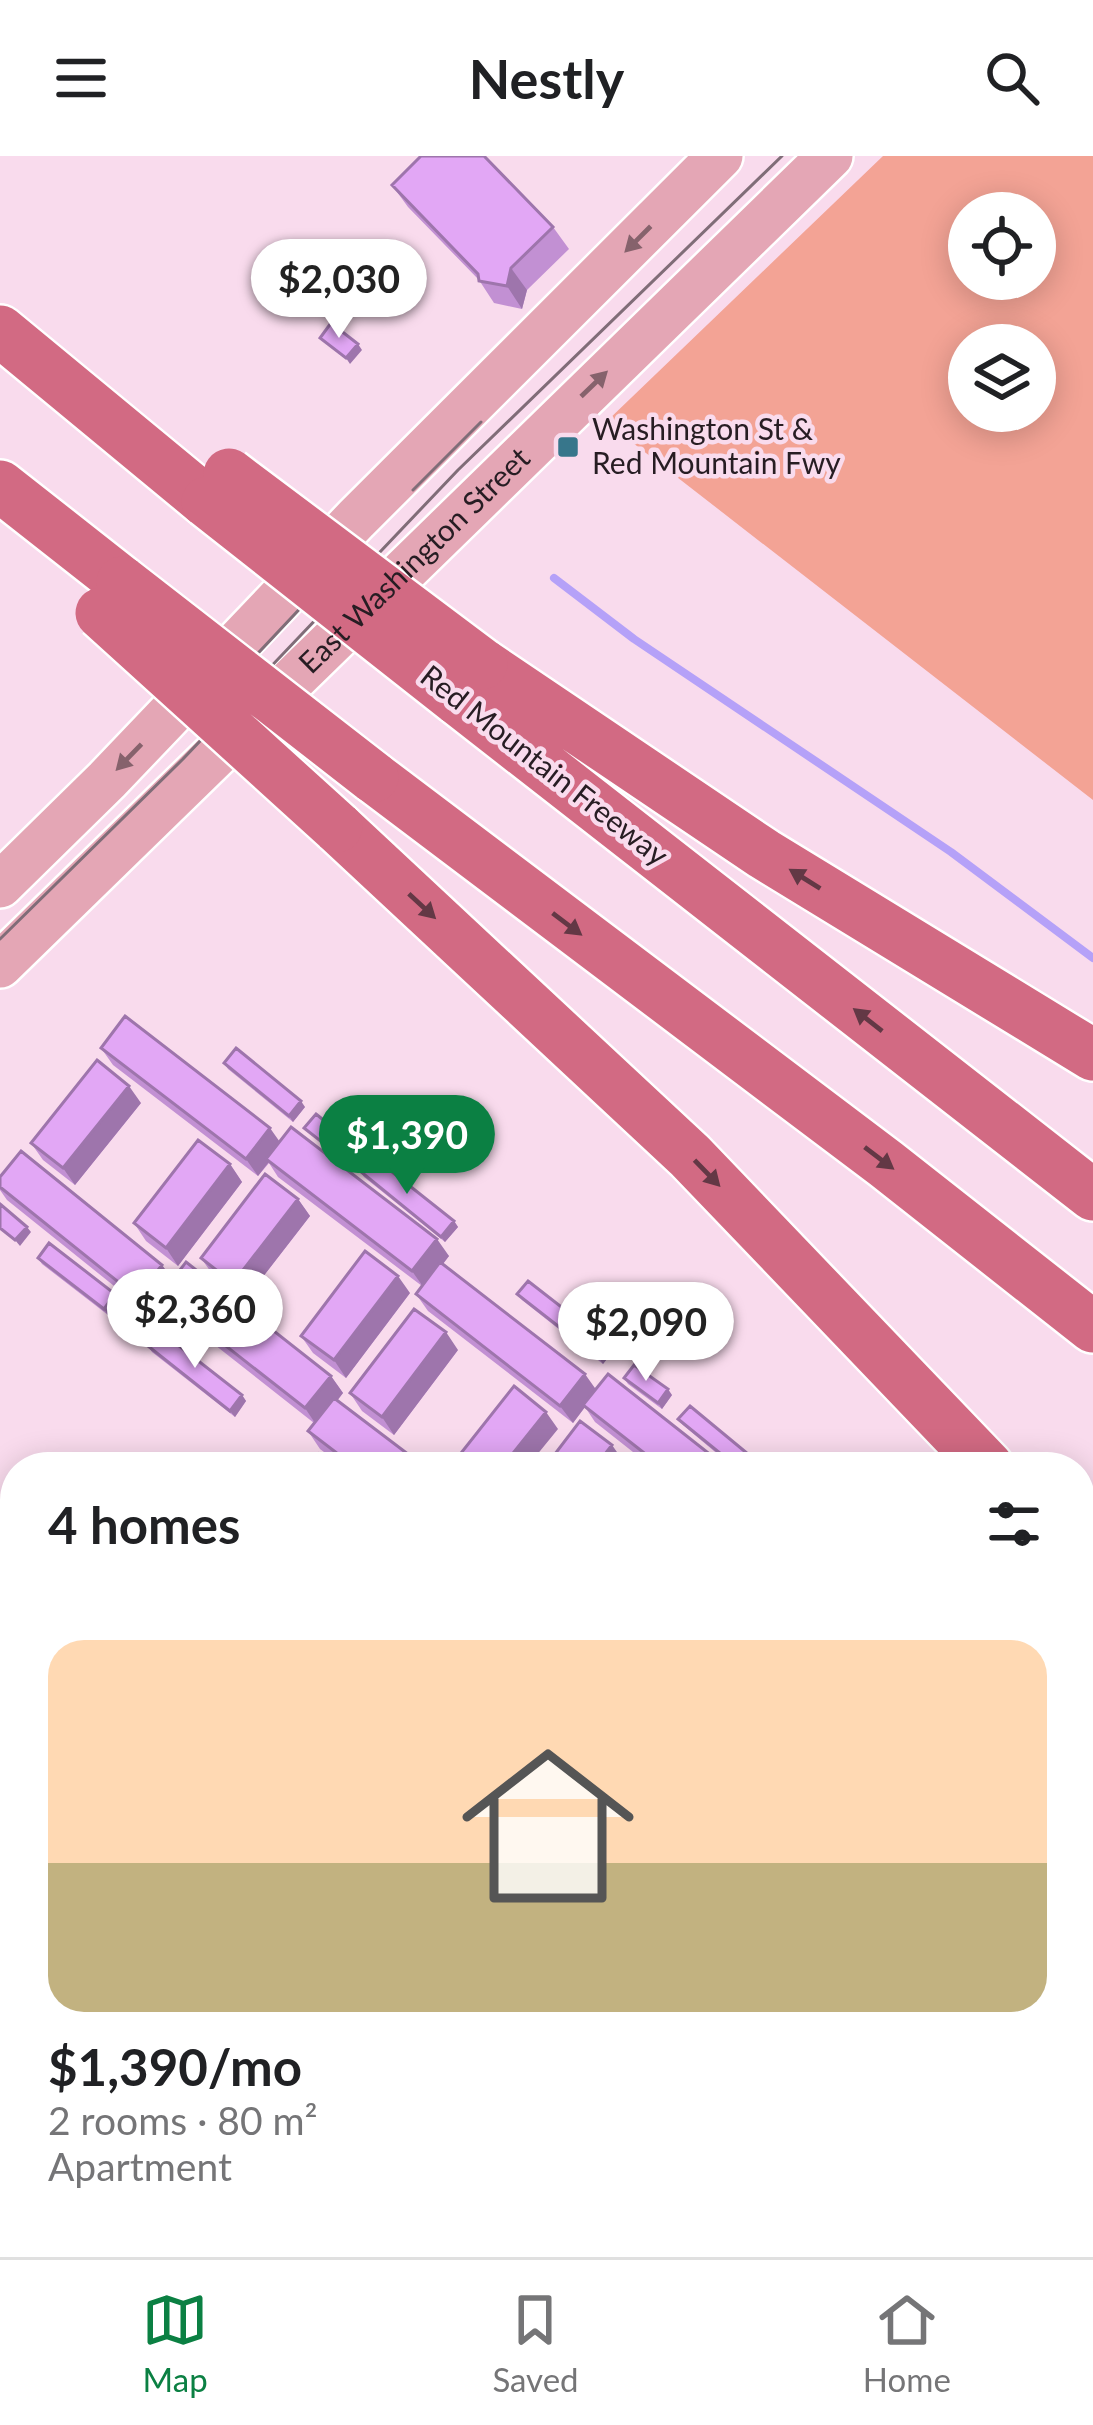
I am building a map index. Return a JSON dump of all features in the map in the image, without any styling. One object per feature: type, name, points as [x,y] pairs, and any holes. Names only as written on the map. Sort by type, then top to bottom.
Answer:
[{"type":"highway","name":"Red Mountain Freeway","points":[[0,331],[218,488],[470,681],[1093,1195]]},
{"type":"highway","points":[[0,486],[337,827],[690,1156],[974,1452]]},
{"type":"highway","points":[[0,520],[373,778],[886,1164],[1093,1327]]},
{"type":"highway","points":[[470,681],[1093,1055]]},
{"type":"main road","points":[[0,885],[356,519],[720,156]]},
{"type":"main road","name":"East Washington Street","points":[[0,965],[830,156]]},
{"type":"shaded area","points":[[883,156],[1093,156],[1093,800],[606,422]]},
{"type":"building","points":[[421,156],[484,156],[553,227],[511,268],[507,286],[479,281],[478,274],[392,185]]},
{"type":"building","points":[[331,323],[358,344],[346,358],[320,338]]},
{"type":"building","points":[[125,1016],[270,1128],[246,1159],[101,1048]]},
{"type":"building","points":[[236,1048],[301,1101],[289,1116],[224,1063]]},
{"type":"building","points":[[97,1060],[129,1086],[63,1168],[31,1143]]},
{"type":"building","points":[[316,1114],[348,1140],[337,1154],[304,1128]]},
{"type":"building","points":[[291,1127],[437,1239],[412,1271],[266,1159]]},
{"type":"building","points":[[198,1140],[230,1164],[166,1248],[134,1223]]},
{"type":"building","points":[[21,1151],[162,1265],[137,1297],[0,1187],[0,1177]]},
{"type":"building","points":[[372,1156],[454,1221],[441,1237],[360,1171]]},
{"type":"building","points":[[265,1174],[298,1199],[233,1283],[201,1258]]},
{"type":"building","points":[[0,1204],[27,1227],[15,1240],[0,1228]]},
{"type":"building","points":[[49,1243],[115,1294],[104,1309],[38,1258]]},
{"type":"building","points":[[365,1251],[398,1276],[334,1360],[301,1336]]},
{"type":"building","points":[[186,1262],[331,1376],[305,1408],[161,1295]]},
{"type":"building","points":[[440,1262],[585,1374],[560,1406],[416,1294]]},
{"type":"building","points":[[528,1281],[609,1344],[599,1358],[517,1294]]},
{"type":"building","points":[[414,1309],[446,1332],[382,1417],[350,1393]]},
{"type":"building","points":[[160,1331],[242,1395],[230,1411],[148,1346]]},
{"type":"building","points":[[634,1365],[668,1389],[658,1403],[624,1378]]},
{"type":"building","points":[[608,1374],[707,1452],[643,1452],[583,1405]]},
{"type":"building","points":[[514,1386],[546,1412],[514,1452],[462,1452]]},
{"type":"building","points":[[334,1398],[405,1452],[335,1452],[308,1431]]},
{"type":"building","points":[[690,1406],[746,1452],[719,1452],[678,1419]]},
{"type":"building","points":[[580,1421],[612,1445],[607,1452],[556,1452]]},
{"type":"waterway","points":[[554,578],[634,639],[951,852],[1093,958]]},
{"type":"tram line","points":[[0,939],[183,759],[458,470],[782,156]]},
{"type":"tram line","points":[[413,490],[481,422]]},
{"type":"tram line","points":[[199,716],[355,550]]},
{"type":"place","name":"Washington St & Red Mountain Fwy","points":[[568,447]]}]
